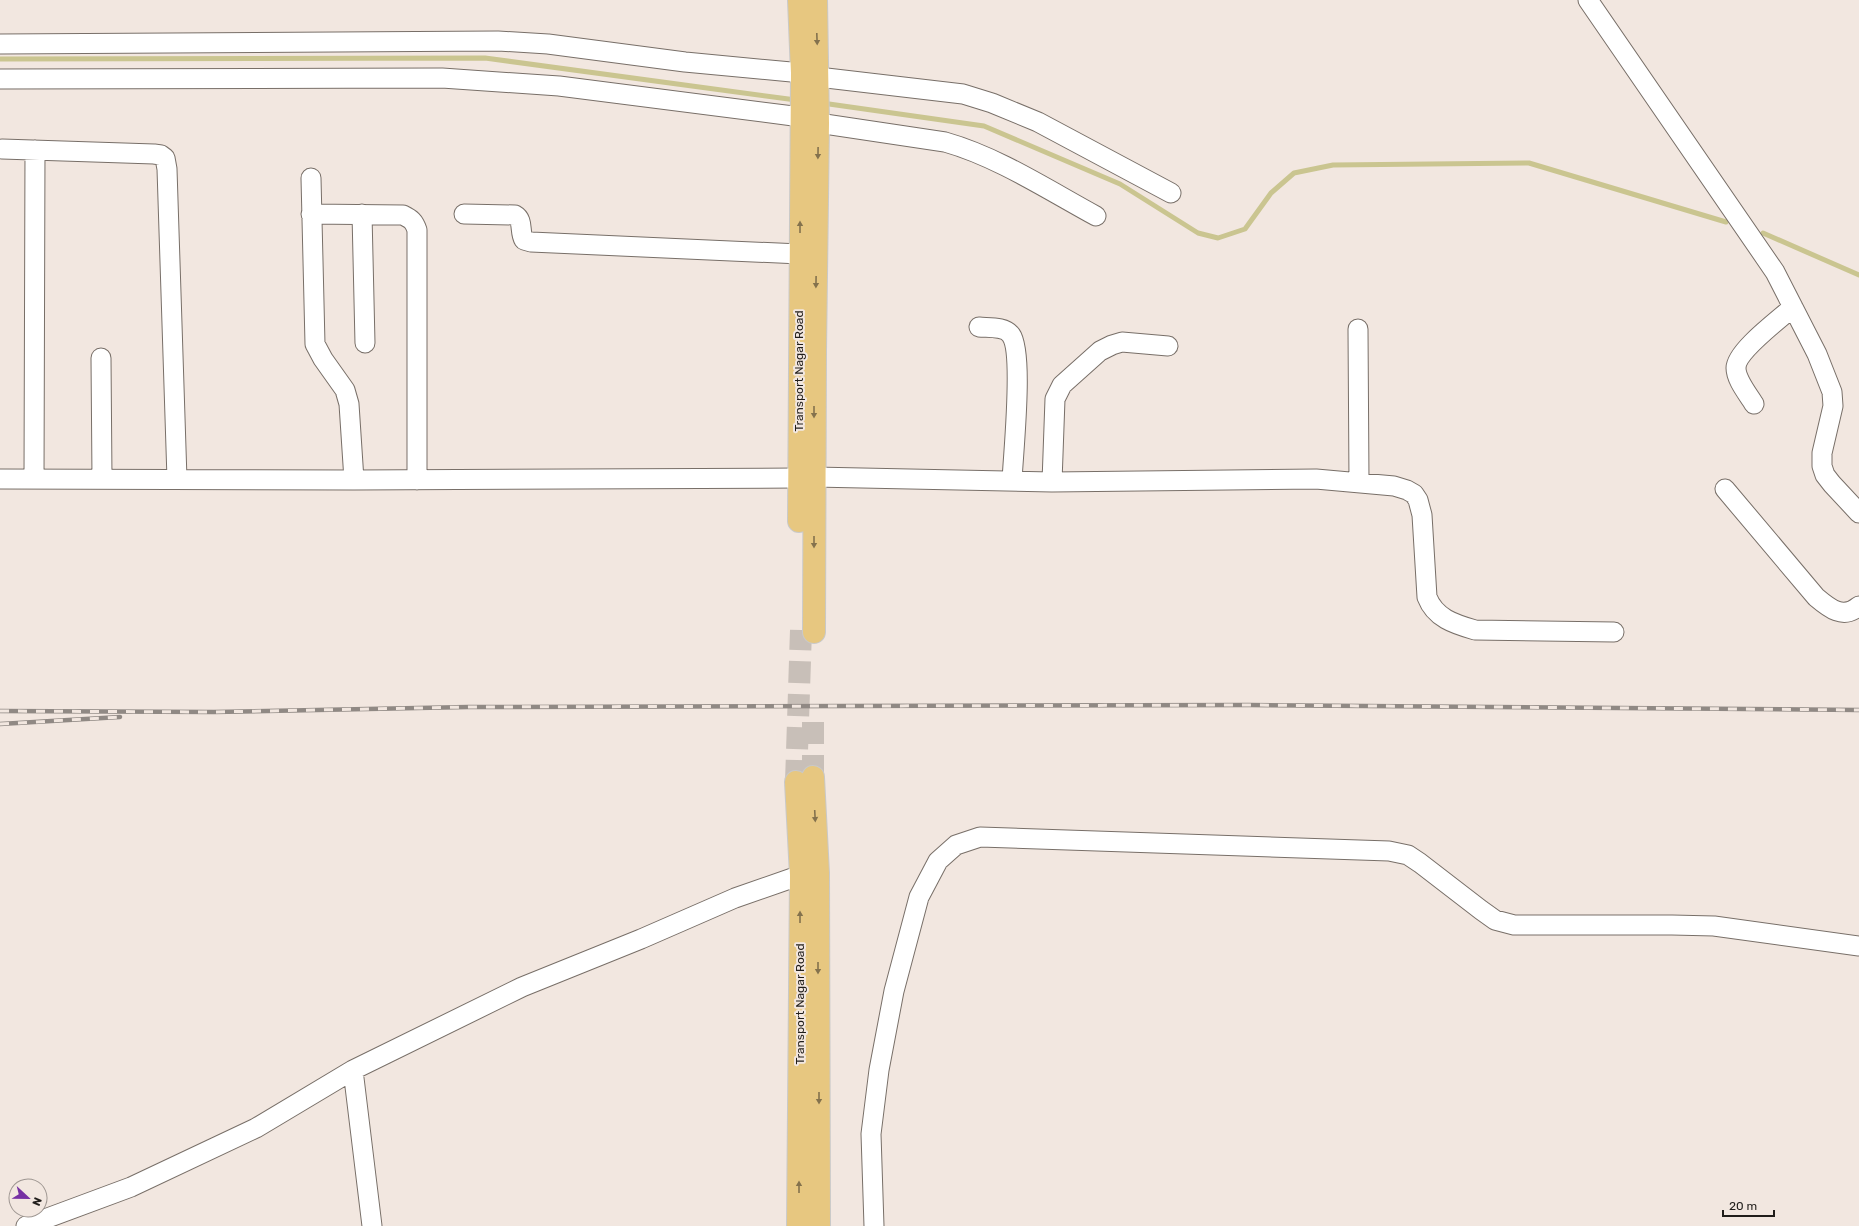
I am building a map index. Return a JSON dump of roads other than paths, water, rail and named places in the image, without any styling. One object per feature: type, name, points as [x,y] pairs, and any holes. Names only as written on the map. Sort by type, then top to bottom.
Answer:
[{"type":"main road","points":[[799,0],[810,78]]},
{"type":"main road","points":[[806,477],[810,78],[816,0]]},
{"type":"main road","name":"Transport Nagar Road","points":[[807,631],[806,477],[800,254],[810,116]]},
{"type":"main road","name":"Transport Nagar Road","points":[[805,779],[819,1226]]},
{"type":"main road","name":"Transport Nagar Road","points":[[798,1226],[809,874]]},
{"type":"street","points":[[1588,0],[1775,272],[1817,354],[1832,392],[1833,406],[1822,453],[1822,466],[1829,479],[1859,512]]},
{"type":"street","points":[[0,44],[498,42],[548,44],[810,78],[963,94],[992,103],[1038,122],[1171,193]]},
{"type":"street","points":[[0,79],[442,78],[559,86],[810,116],[945,142],[981,154],[1096,216]]},
{"type":"street","points":[[2,149],[154,154],[161,155],[165,158],[167,168],[177,479]]},
{"type":"street","points":[[34,479],[35,150]]},
{"type":"street","points":[[311,178],[315,344],[323,359],[345,390],[349,404],[354,480]]},
{"type":"street","points":[[312,214],[403,215],[410,218],[414,222],[417,230],[417,480]]},
{"type":"street","points":[[362,214],[365,343]]},
{"type":"street","points":[[464,214],[515,215],[520,221],[522,237],[524,240],[531,242],[800,254]]},
{"type":"street","points":[[1754,404],[1738,376],[1736,368],[1737,363],[1740,356],[1750,345],[1793,307]]},
{"type":"street","points":[[979,327],[1006,331],[1011,335],[1015,348],[1018,372],[1012,481]]},
{"type":"street","points":[[1358,329],[1360,482]]},
{"type":"street","points":[[1052,482],[1055,399],[1062,385],[1100,351],[1112,345],[1122,342],[1133,342],[1168,346]]},
{"type":"street","points":[[101,358],[102,479]]},
{"type":"street","points":[[0,479],[417,480],[806,477],[1052,482],[1316,479],[1360,482],[1394,486],[1407,490],[1414,494],[1418,500],[1422,515],[1427,597],[1430,606],[1439,615],[1454,624],[1475,630],[1506,632],[1614,632]]},
{"type":"street","points":[[1725,488],[1816,597],[1829,608],[1837,612],[1847,613],[1859,606]]},
{"type":"street","points":[[874,1226],[871,1134],[879,1070],[894,991],[920,897],[938,861],[956,845],[980,837],[1389,851],[1408,855],[1495,920],[1514,925],[1714,926],[1859,946]]},
{"type":"street","points":[[26,1226],[131,1187],[256,1128],[353,1070],[522,987],[641,939],[735,898],[809,874]]},
{"type":"street","points":[[353,1070],[372,1226]]},
{"type":"waterway","points":[[0,59],[485,58],[796,100]]},
{"type":"waterway","points":[[822,103],[984,126],[1120,184],[1198,233],[1218,238],[1245,229],[1271,193],[1294,173],[1333,165],[1529,163],[1726,222]]},
{"type":"waterway","points":[[1763,233],[1859,275]]},
{"type":"tunnel","points":[[796,782],[801,630]]},
{"type":"tunnel","points":[[813,719],[813,777]]},
{"type":"railway","points":[[0,711],[214,712],[468,707],[1249,705],[1859,710]]},
{"type":"railway","points":[[0,724],[120,717]]}]
